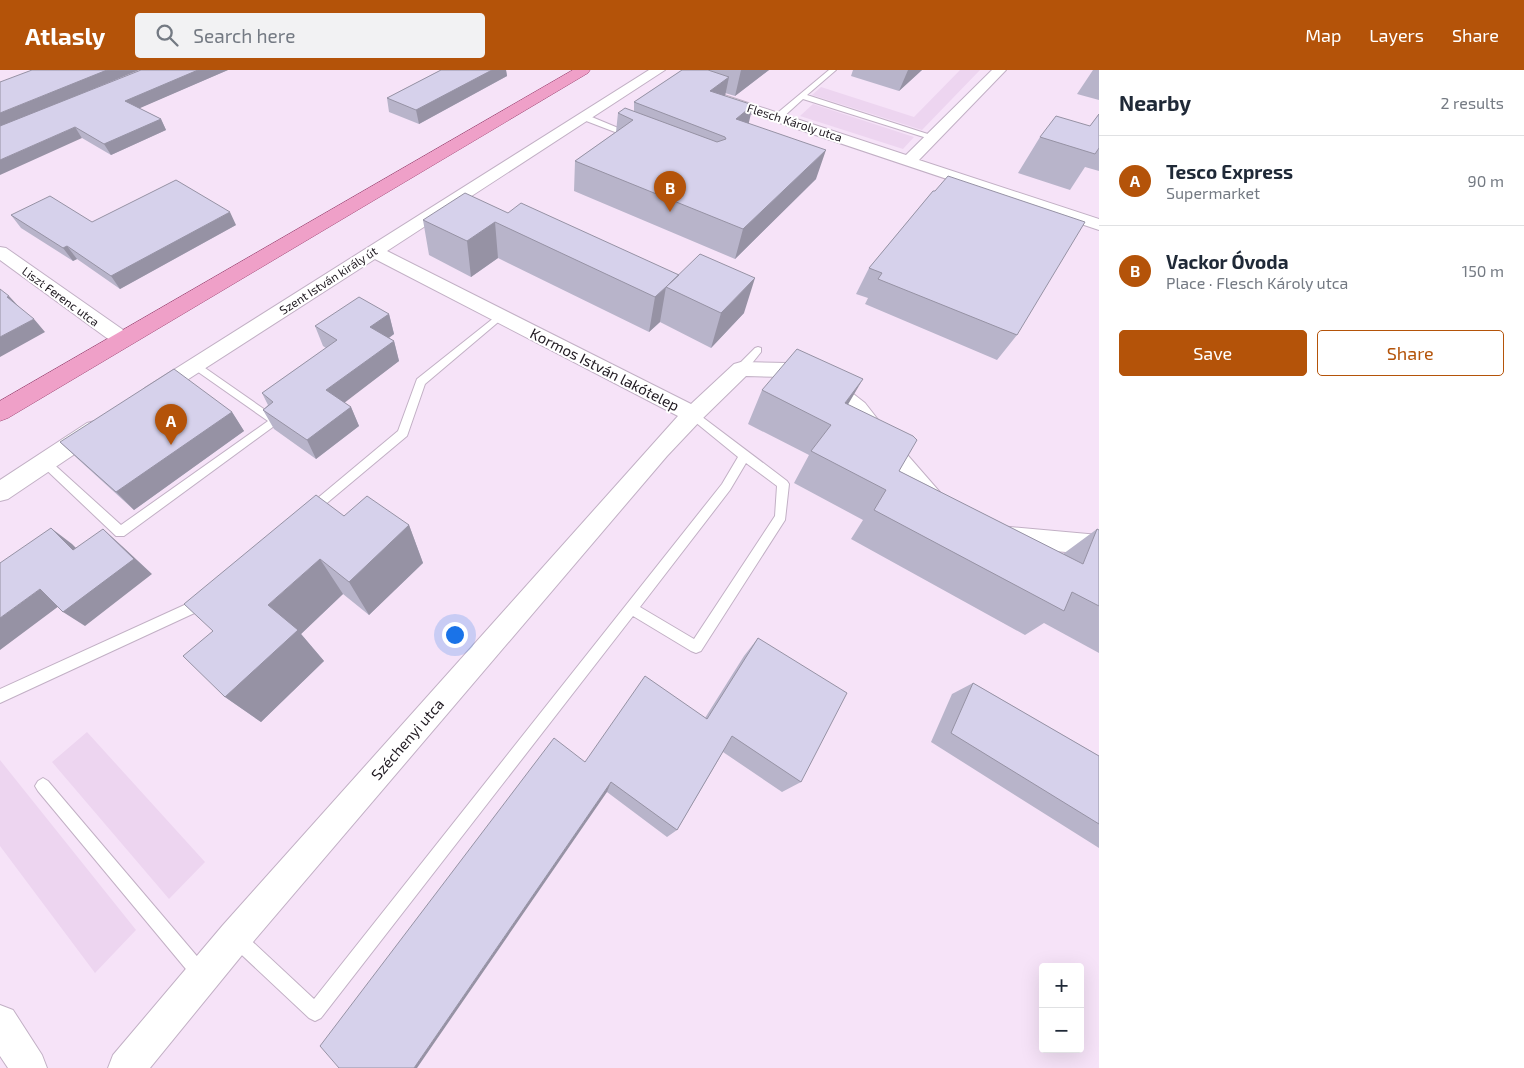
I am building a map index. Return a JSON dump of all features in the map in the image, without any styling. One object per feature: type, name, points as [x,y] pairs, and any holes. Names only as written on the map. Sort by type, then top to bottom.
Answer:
[{"type":"main road","points":[[0,412],[583,70]]},
{"type":"street","points":[[910,160],[999,70]]},
{"type":"street","name":"Szent István király út","points":[[136,403],[584,117],[659,75]]},
{"type":"street","name":"Flesch Károly utca","points":[[705,93],[910,160],[1099,225]]},
{"type":"street","name":"Kormos István lakótelep","points":[[374,250],[693,414],[741,369]]},
{"type":"street","name":"Liszt Ferenc utca","points":[[0,252],[122,339]]},
{"type":"street","points":[[741,369],[787,370],[831,387],[858,408],[888,448],[948,517],[956,521]]},
{"type":"street","name":"Széchenyi utca","points":[[126,1068],[235,937],[659,450],[693,414]]},
{"type":"street","points":[[0,492],[111,419]]},
{"type":"street","points":[[980,534],[1099,545]]},
{"type":"street","points":[[0,1023],[29,1068]]},
{"type":"lane","points":[[778,117],[833,70]]},
{"type":"lane","points":[[802,96],[933,137]]},
{"type":"lane","points":[[584,117],[640,139]]},
{"type":"lane","points":[[300,519],[403,433],[421,382],[500,316]]},
{"type":"lane","points":[[741,369],[758,350]]},
{"type":"lane","points":[[44,462],[120,532],[276,422],[195,365]]},
{"type":"lane","points":[[632,608],[696,647],[781,517],[783,484],[744,456],[693,414]]},
{"type":"lane","points":[[235,937],[315,1012],[726,487],[744,456]]},
{"type":"lane","points":[[0,696],[196,606],[210,594]]},
{"type":"lane","points":[[43,786],[203,976]]},
{"type":"shaded area","points":[[960,70],[980,70],[922,130],[812,95],[821,87],[914,117]]},
{"type":"shaded area","points":[[813,104],[914,137],[903,149],[800,116]]},
{"type":"shaded area","points":[[87,732],[205,862],[169,899],[52,762]]},
{"type":"shaded area","points":[[0,760],[136,930],[95,973],[0,846]]},
{"type":"building","points":[[32,70],[107,70],[0,113],[0,82]]},
{"type":"building","points":[[141,70],[198,70],[125,101],[161,119],[104,144],[75,127],[0,160],[0,126]]},
{"type":"building","points":[[441,70],[492,70],[416,110],[387,98]]},
{"type":"building","points":[[682,70],[708,70],[729,77],[710,91],[753,105],[736,119],[826,150],[743,229],[575,161],[633,120],[618,113],[625,108],[717,142],[726,139],[634,102]]},
{"type":"building","points":[[1099,114],[1099,148],[1095,154],[1040,137],[1056,116],[1090,126]]},
{"type":"building","points":[[948,176],[1085,222],[1017,335],[878,279],[882,273],[869,268],[933,191]]},
{"type":"building","points":[[176,180],[230,212],[111,276],[67,246],[63,248],[11,215],[50,196],[92,222]]},
{"type":"building","points":[[465,193],[508,213],[521,203],[679,275],[655,297],[495,222],[467,241],[423,220]]},
{"type":"building","points":[[700,254],[755,278],[721,313],[666,287]]},
{"type":"building","points":[[0,289],[34,319],[0,337]]},
{"type":"building","points":[[359,297],[389,314],[370,327],[394,341],[326,390],[351,407],[307,440],[263,410],[273,402],[262,393],[337,340],[315,326]]},
{"type":"building","points":[[797,349],[863,379],[845,403],[913,436],[917,440],[899,471],[1083,564],[1097,529],[1099,530],[1099,606],[1072,592],[1064,611],[874,510],[886,490],[811,451],[831,425],[762,390]]},
{"type":"building","points":[[174,369],[232,412],[116,492],[60,442]]},
{"type":"building","points":[[316,495],[344,516],[367,496],[409,525],[349,582],[320,559],[268,605],[298,630],[225,697],[183,656],[213,631],[184,604]]},
{"type":"building","points":[[51,528],[73,550],[103,529],[134,559],[63,612],[40,589],[0,618],[0,563]]},
{"type":"building","points":[[758,638],[847,693],[801,782],[732,736],[677,830],[611,782],[414,1068],[339,1068],[320,1046],[554,738],[585,762],[645,676],[707,719]]},
{"type":"building","points":[[973,683],[1099,756],[1099,824],[951,733]]},
{"type":"place","name":"Vackor Óvoda","points":[[670,212]]},
{"type":"place","name":"Tesco Express","points":[[171,445]]}]
